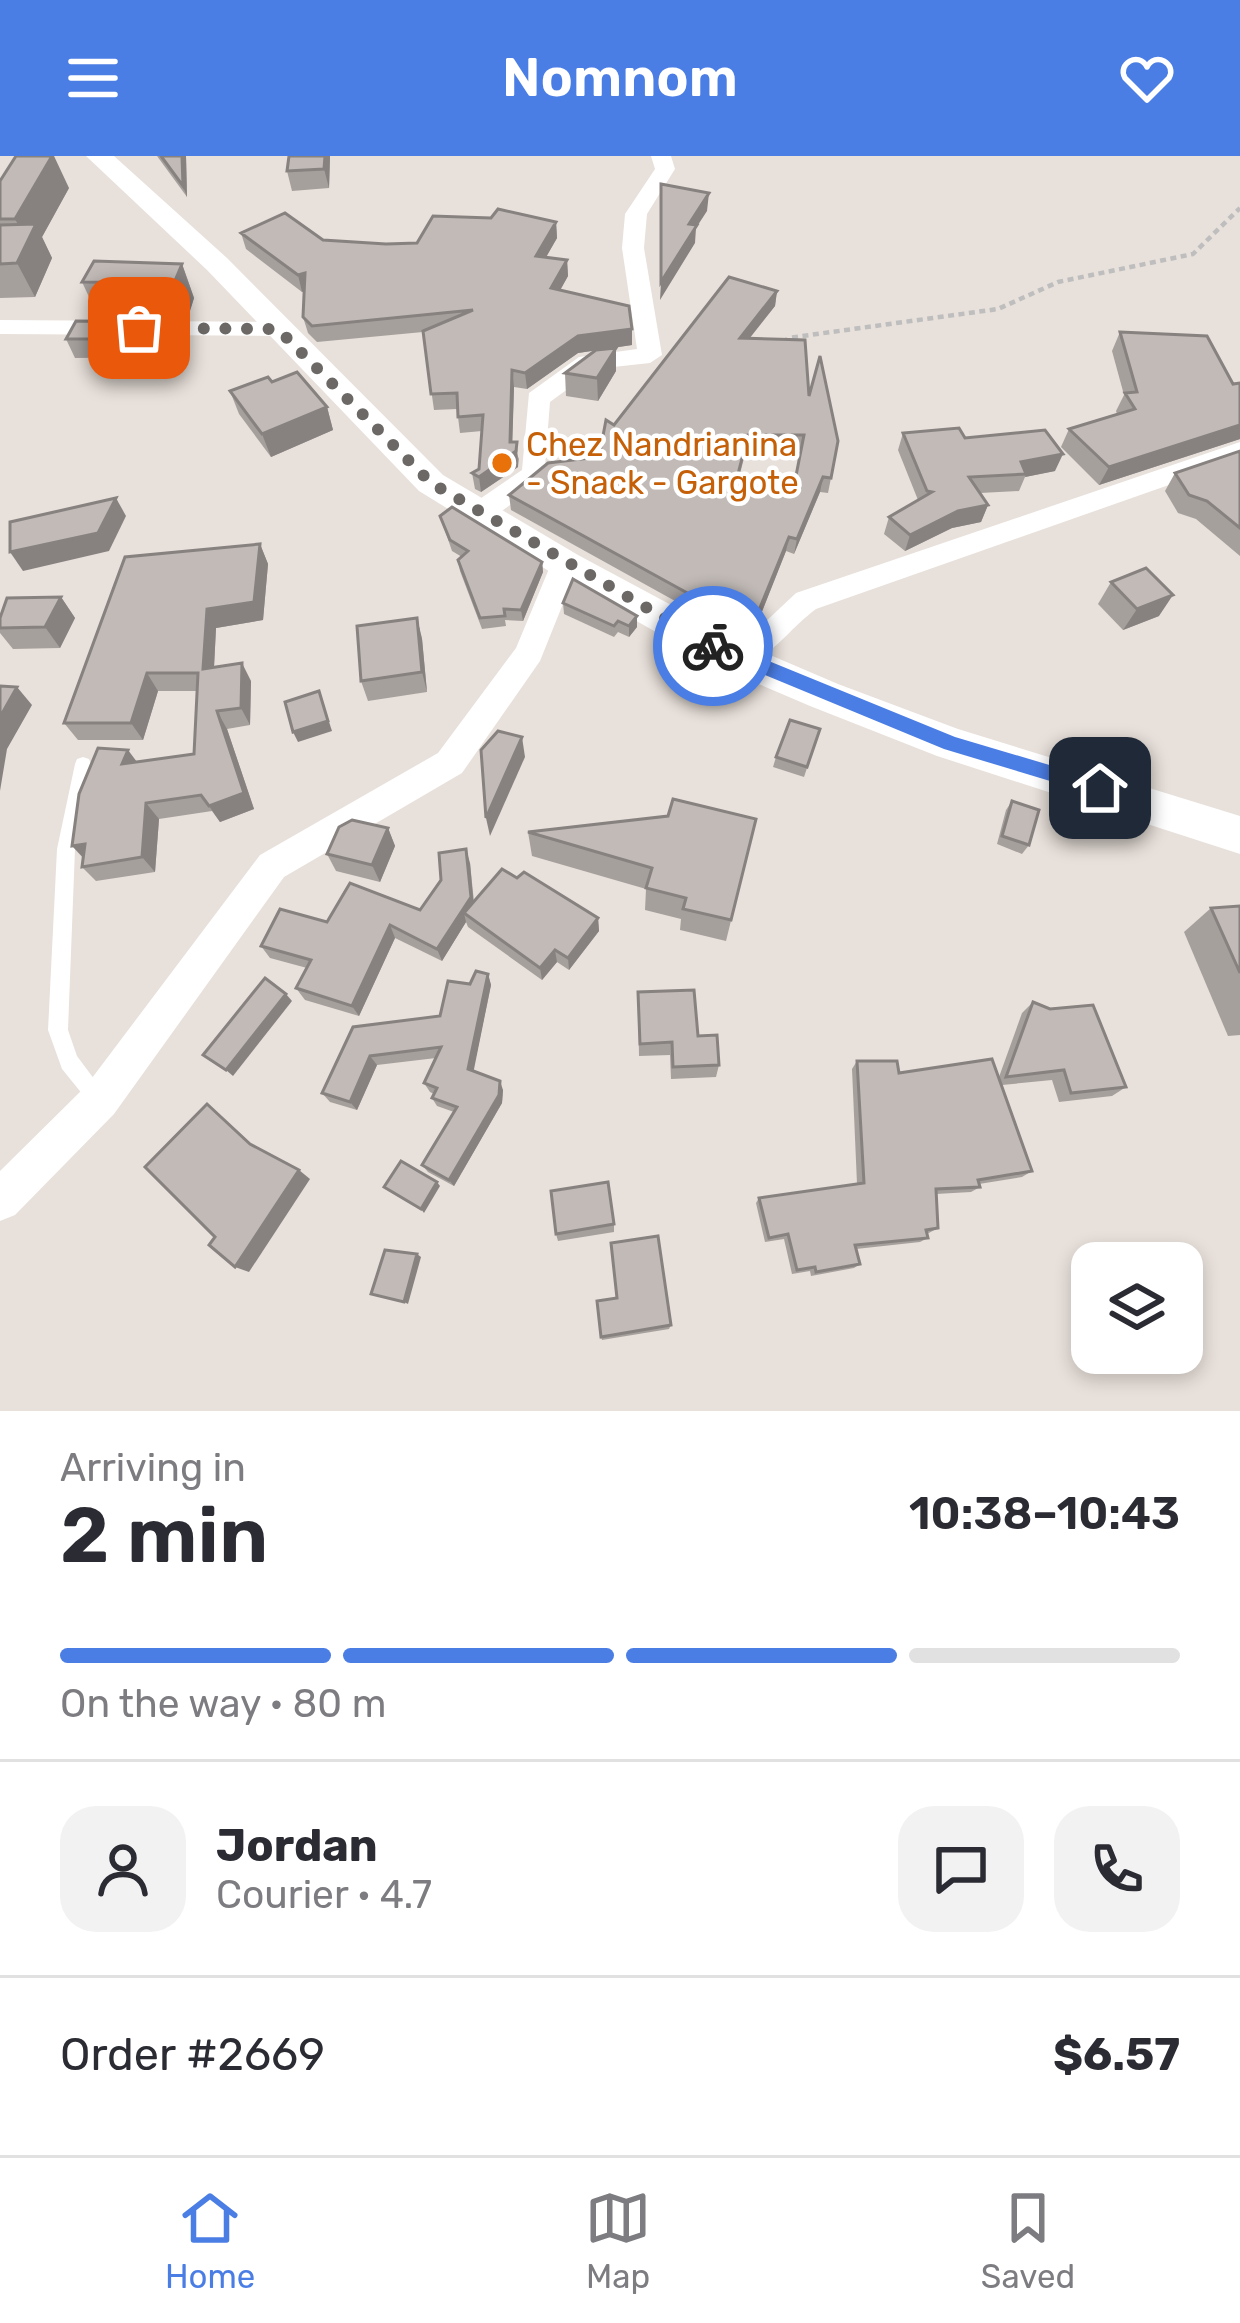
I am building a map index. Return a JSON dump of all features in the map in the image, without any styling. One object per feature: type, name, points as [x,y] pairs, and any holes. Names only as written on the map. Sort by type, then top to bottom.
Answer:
[{"type":"street","points":[[99,156],[217,264],[431,483],[565,564],[728,654],[951,744],[1240,835]]},
{"type":"street","points":[[482,512],[535,474],[538,399],[588,362],[650,355],[633,248],[636,214],[665,169],[661,156]]},
{"type":"street","points":[[0,327],[278,329]]},
{"type":"street","points":[[728,654],[755,650],[778,621],[806,601],[1240,451]]},
{"type":"street","points":[[0,1200],[100,1100],[169,1011],[228,918],[272,866],[450,763],[529,653],[565,564]]},
{"type":"lane","points":[[83,764],[66,848],[58,1030],[69,1062],[100,1100]]},
{"type":"path","points":[[778,353],[788,338],[998,309],[1058,282],[1193,254],[1240,208]]},
{"type":"building","points":[[16,156],[52,156],[15,219],[0,219],[0,181]]},
{"type":"building","points":[[161,156],[182,156],[183,186]]},
{"type":"building","points":[[289,156],[325,156],[324,169],[287,171]]},
{"type":"building","points":[[661,184],[709,193],[689,224],[697,225],[661,282]]},
{"type":"building","points":[[498,209],[556,222],[536,256],[567,260],[551,288],[629,306],[632,329],[578,336],[525,373],[512,370],[510,442],[517,442],[516,451],[479,477],[472,473],[479,469],[483,415],[458,417],[457,393],[431,394],[423,331],[473,310],[312,326],[303,317],[305,273],[298,275],[241,233],[285,213],[323,240],[417,243],[433,216],[491,218]]},
{"type":"building","points":[[36,224],[17,263],[0,264],[0,225]]},
{"type":"building","points":[[94,261],[182,264],[174,283],[82,282]]},
{"type":"building","points":[[729,277],[777,291],[740,338],[805,340],[809,396],[820,356],[838,441],[831,478],[823,477],[797,539],[789,537],[759,610],[742,623],[509,495],[548,463],[599,457],[606,420],[614,425]],"holes":[[[748,435],[804,435],[792,496],[736,482]]]},
{"type":"building","points":[[76,321],[172,322],[166,339],[66,339]]},
{"type":"building","points":[[1120,332],[1207,336],[1233,384],[1240,383],[1240,425],[1109,467],[1069,429],[1135,409],[1125,393],[1137,392]]},
{"type":"building","points":[[616,348],[597,378],[565,373],[596,350]]},
{"type":"building","points":[[297,372],[327,407],[262,434],[230,391]]},
{"type":"building","points":[[959,428],[965,438],[1045,430],[1063,454],[1021,462],[1026,474],[969,477],[988,505],[958,511],[910,535],[889,517],[932,492],[927,491],[903,433]]},
{"type":"building","points":[[1240,451],[1240,528],[1207,501],[1189,495],[1175,473]]},
{"type":"building","points":[[116,498],[98,533],[10,552],[10,522]]},
{"type":"building","points":[[452,507],[542,562],[521,610],[504,609],[505,616],[480,618],[458,560],[468,551],[450,540],[440,516]]},
{"type":"building","points":[[260,544],[254,602],[207,609],[203,669],[242,663],[241,708],[217,711],[244,793],[209,806],[201,795],[146,803],[142,857],[82,867],[85,844],[72,846],[79,794],[98,748],[128,750],[122,764],[194,754],[198,673],[147,673],[131,723],[64,723],[125,557]]},
{"type":"building","points":[[1146,568],[1173,595],[1137,609],[1111,582]]},
{"type":"building","points":[[573,579],[637,616],[629,626],[618,621],[614,626],[563,603]]},
{"type":"building","points":[[61,597],[45,627],[0,628],[7,598]]},
{"type":"building","points":[[417,618],[422,672],[361,681],[357,626]]},
{"type":"building","points":[[0,686],[17,687],[0,717]]},
{"type":"building","points":[[319,691],[328,721],[293,732],[285,702]]},
{"type":"building","points":[[790,720],[820,729],[807,767],[776,757]]},
{"type":"building","points":[[498,731],[522,737],[486,818],[481,750]]},
{"type":"building","points":[[673,799],[756,819],[731,920],[683,909],[686,898],[646,888],[652,868],[528,832],[668,816]]},
{"type":"building","points":[[1012,801],[1039,810],[1029,845],[1002,836]]},
{"type":"building","points":[[352,820],[388,828],[372,865],[327,854],[339,827]]},
{"type":"building","points":[[466,849],[471,897],[437,949],[390,925],[352,1006],[296,988],[311,960],[261,946],[280,909],[327,922],[350,883],[420,910],[441,880],[439,853]]},
{"type":"building","points":[[502,869],[517,878],[524,872],[598,918],[568,958],[555,950],[540,968],[464,913]]},
{"type":"building","points":[[1240,906],[1240,973],[1211,908]]},
{"type":"building","points":[[476,971],[488,974],[468,1069],[500,1081],[499,1095],[449,1180],[422,1165],[457,1107],[432,1098],[437,1088],[424,1083],[441,1047],[370,1056],[350,1102],[322,1093],[353,1027],[440,1016],[448,981],[470,984]]},
{"type":"building","points":[[265,978],[286,994],[226,1070],[203,1055]]},
{"type":"building","points":[[694,990],[698,1036],[717,1035],[719,1065],[673,1067],[672,1042],[640,1044],[638,992]]},
{"type":"building","points":[[1033,1002],[1050,1009],[1093,1005],[1126,1087],[1071,1093],[1064,1070],[1006,1077]]},
{"type":"building","points":[[992,1059],[1032,1171],[978,1180],[980,1187],[936,1189],[938,1228],[926,1230],[928,1238],[855,1245],[860,1264],[816,1272],[815,1267],[797,1270],[788,1234],[769,1238],[759,1198],[864,1183],[857,1061],[897,1061],[899,1073]]},
{"type":"building","points":[[207,1104],[250,1144],[299,1170],[235,1267],[209,1245],[215,1237],[145,1167]]},
{"type":"building","points":[[401,1161],[437,1182],[421,1209],[384,1187]]},
{"type":"building","points":[[608,1182],[614,1224],[556,1234],[551,1191]]},
{"type":"building","points":[[658,1236],[671,1325],[601,1337],[597,1301],[617,1298],[611,1243]]},
{"type":"building","points":[[385,1250],[417,1254],[404,1302],[371,1294]]},
{"type":"way so far","points":[[139,328],[278,329],[431,483],[713,646]]},
{"type":"place","name":"Chez Nandrianina - Snack - Gargote","points":[[502,463]]},
{"type":"route","points":[[713,646],[951,744],[1100,788]]}]
